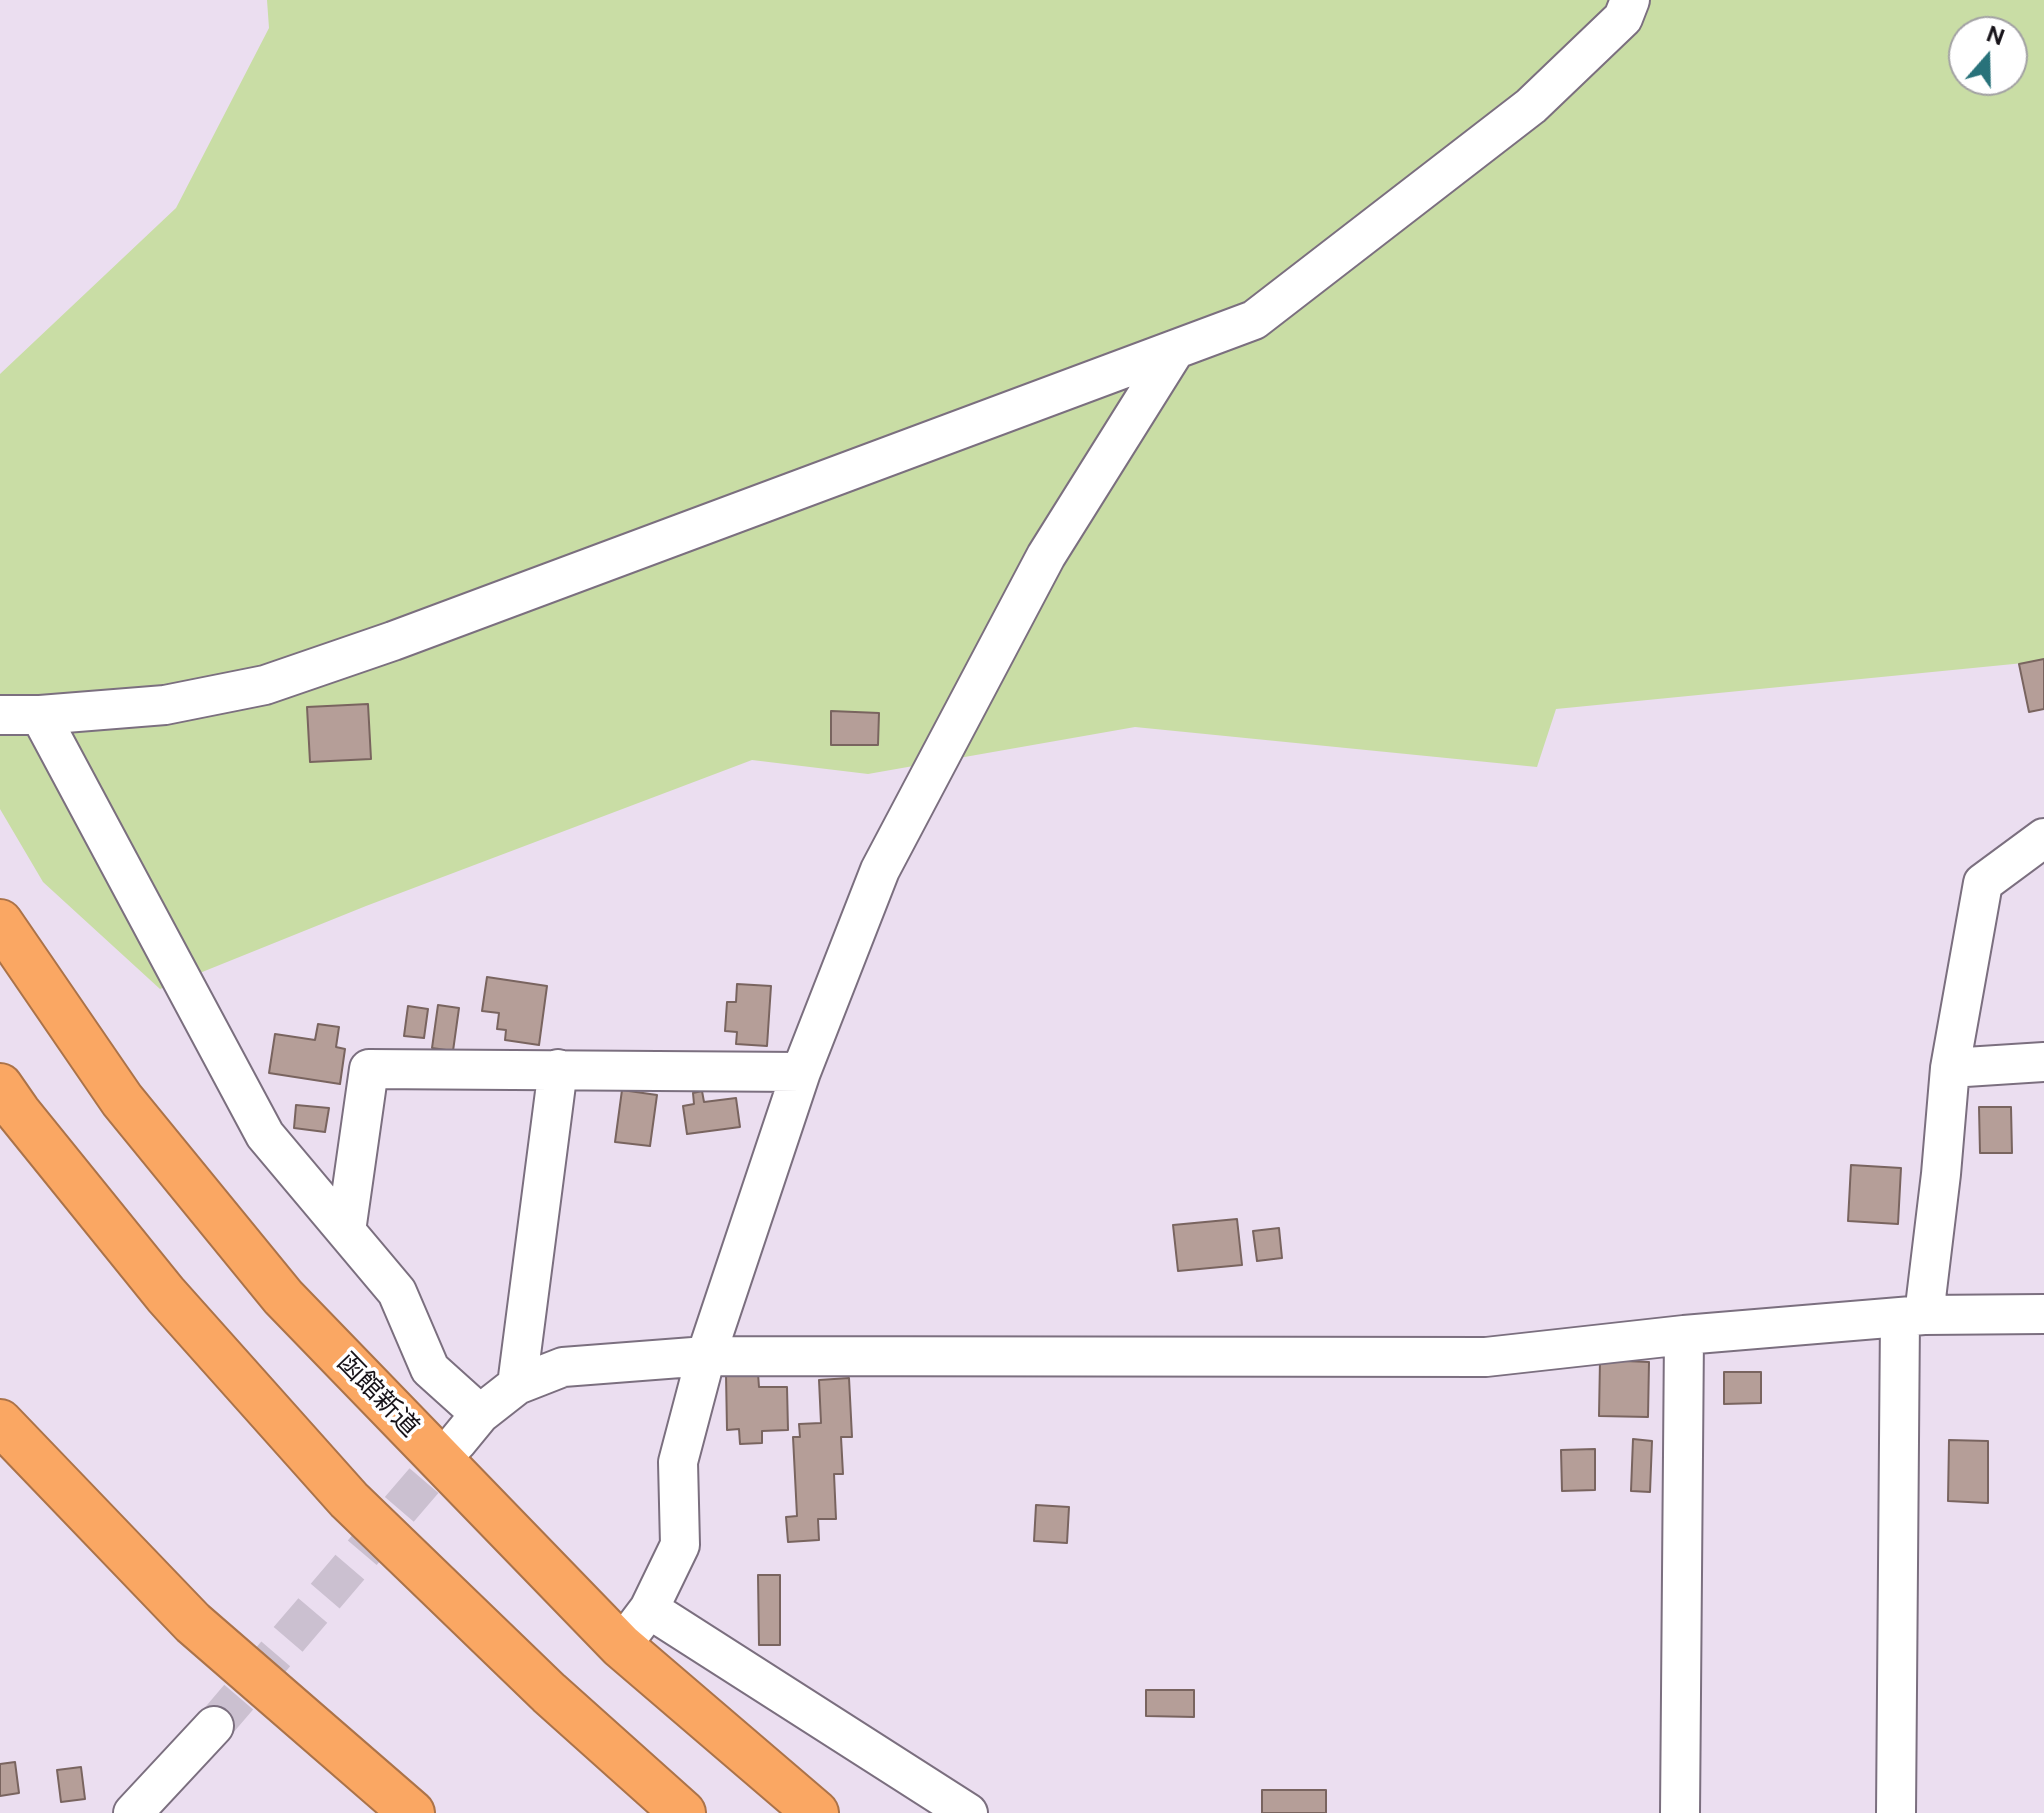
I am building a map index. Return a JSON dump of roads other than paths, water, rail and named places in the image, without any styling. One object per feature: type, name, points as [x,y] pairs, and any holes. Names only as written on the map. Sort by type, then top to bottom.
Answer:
[{"type":"highway","name":"函館新道","points":[[0,922],[122,1100],[283,1297],[621,1646],[816,1813]]},
{"type":"highway","points":[[0,1086],[166,1295],[349,1500],[549,1693],[683,1813]]},
{"type":"highway","points":[[0,1422],[193,1623],[412,1813]]},
{"type":"street","points":[[0,715],[40,715],[165,705],[265,685],[393,641],[1254,320],[1531,106],[1623,18],[1630,0]]},
{"type":"street","points":[[621,1646],[649,1609],[680,1545],[678,1462],[706,1356],[801,1072],[880,870],[1046,556],[1175,350]]},
{"type":"street","points":[[40,715],[265,1135],[397,1292],[430,1369],[468,1428],[517,1385],[563,1367],[706,1356],[1486,1357],[1684,1335],[1912,1316],[2044,1314]]},
{"type":"street","points":[[1896,1813],[1912,1316],[1941,1174],[1950,1068],[1983,883],[2044,838]]},
{"type":"street","points":[[1950,1068],[2044,1062]]},
{"type":"street","points":[[346,1231],[369,1069],[801,1072]]},
{"type":"street","points":[[517,1385],[558,1069]]},
{"type":"street","points":[[1680,1813],[1684,1335]]},
{"type":"street","points":[[649,1609],[968,1813]]},
{"type":"street","points":[[133,1813],[214,1726]]},
{"type":"tunnel","points":[[214,1726],[457,1442]]}]
